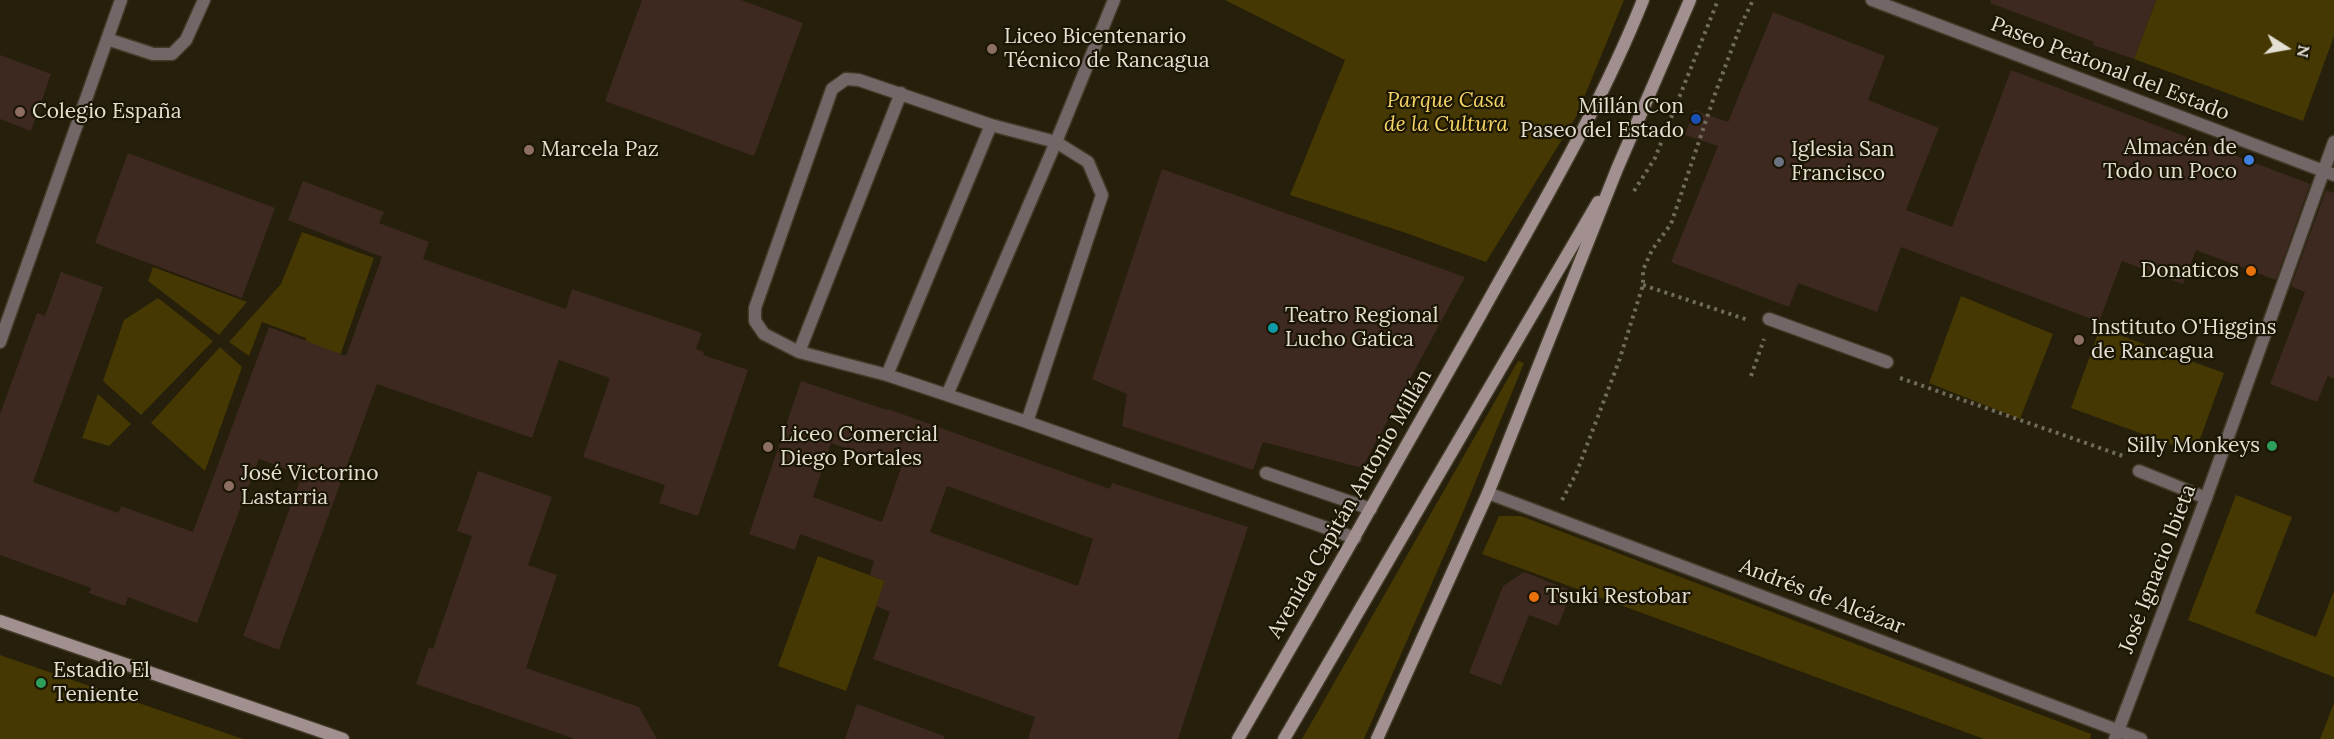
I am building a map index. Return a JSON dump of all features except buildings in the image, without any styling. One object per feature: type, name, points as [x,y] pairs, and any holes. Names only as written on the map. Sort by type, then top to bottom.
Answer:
[{"type":"main road","name":"Avenida Capitán Antonio Millán","points":[[1238,739],[1371,509],[1584,130],[1620,58],[1643,0]]},
{"type":"main road","points":[[1377,739],[1488,493],[1617,169],[1690,0]]},
{"type":"main road","points":[[1284,739],[1617,169]]},
{"type":"main road","points":[[0,621],[343,739]]},
{"type":"street","points":[[0,342],[121,0]]},
{"type":"street","points":[[107,39],[153,54],[172,54],[186,40],[204,0]]},
{"type":"street","points":[[946,395],[1056,142],[1114,0]]},
{"type":"street","name":"Paseo Peatonal del Estado","points":[[1872,0],[2328,173]]},
{"type":"street","points":[[1027,422],[1102,195],[1088,162],[1056,142],[991,125],[859,80],[846,79],[832,89],[755,308],[755,321],[764,334],[799,352],[887,375],[1354,538]]},
{"type":"street","points":[[799,352],[901,93]]},
{"type":"street","points":[[887,375],[991,125]]},
{"type":"street","name":"José Ignacio Ibieta","points":[[2116,734],[2328,173],[2334,142]]},
{"type":"street","points":[[1763,321],[1887,362]]},
{"type":"street","points":[[2139,471],[2206,498]]},
{"type":"street","points":[[1266,473],[1371,509]]},
{"type":"street","name":"Andrés de Alcázar","points":[[1488,493],[1553,516],[2116,734],[2141,739]]},
{"type":"path","points":[[1553,516],[1576,474],[1619,361],[1643,285],[1642,270],[1652,250],[1671,224],[1715,94],[1740,27],[1754,0]]},
{"type":"path","points":[[1643,285],[1763,321]]},
{"type":"path","points":[[1751,376],[1765,337]]},
{"type":"path","points":[[1892,375],[2124,456]]},
{"type":"green space","name":"Parque Casa de la Cultura","points":[[1225,0],[1624,0],[1576,117],[1486,262],[1290,195],[1345,60]]},
{"type":"green space","points":[[2156,0],[2334,0],[2334,36],[2303,121],[2134,59]]},
{"type":"green space","points":[[302,232],[374,258],[326,396],[291,384],[306,338],[262,322],[249,356],[229,342],[281,284]]},
{"type":"green space","points":[[153,267],[247,302],[219,335],[148,281]]},
{"type":"green space","points":[[1961,296],[2053,334],[2020,419],[1929,383]]},
{"type":"green space","points":[[158,298],[213,341],[141,415],[103,381],[124,320]]},
{"type":"green space","points":[[2100,328],[2224,373],[2195,453],[2071,408]]},
{"type":"green space","points":[[220,347],[242,367],[205,471],[151,423]]},
{"type":"green space","points":[[1518,361],[1524,363],[1463,512],[1364,739],[1302,739]]},
{"type":"green space","points":[[98,394],[131,424],[109,446],[82,438]]},
{"type":"green space","points":[[2236,495],[2292,517],[2255,613],[2316,637],[2334,591],[2334,677],[2188,620]]},
{"type":"green space","points":[[1499,516],[1521,516],[2091,734],[2090,739],[1984,739],[1482,554]]},
{"type":"green space","points":[[818,556],[885,581],[846,691],[778,666]]},
{"type":"green space","name":"Estadio El Teniente","points":[[0,655],[243,739],[0,739]]},
{"type":"green space","points":[[2334,703],[2334,739],[2320,739]]},
{"type":"place","name":"Liceo Bicentenario Técnico de Rancagua","points":[[992,49]]},
{"type":"place","name":"Colegio España","points":[[20,112]]},
{"type":"place","name":"Millán Con Paseo del Estado","points":[[1696,119]]},
{"type":"place","name":"Marcela Paz","points":[[529,150]]},
{"type":"place","name":"Almacén de Todo un Poco","points":[[2249,160]]},
{"type":"place","name":"Iglesia San Francisco","points":[[1779,162]]},
{"type":"place","name":"Donaticos","points":[[2251,271]]},
{"type":"place","name":"Teatro Regional Lucho Gatica","points":[[1273,328]]},
{"type":"place","name":"Instituto O'Higgins de Rancagua","points":[[2079,340]]},
{"type":"place","name":"Silly Monkeys","points":[[2272,446]]},
{"type":"place","name":"Liceo Comercial Diego Portales","points":[[768,447]]},
{"type":"place","name":"José Victorino Lastarria","points":[[229,486]]},
{"type":"place","name":"Tsuki Restobar","points":[[1534,597]]},
{"type":"place","name":"Estadio El Teniente","points":[[41,683]]}]
